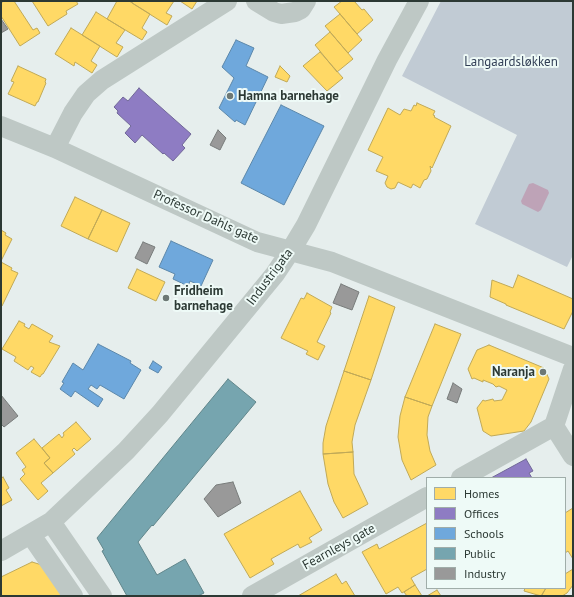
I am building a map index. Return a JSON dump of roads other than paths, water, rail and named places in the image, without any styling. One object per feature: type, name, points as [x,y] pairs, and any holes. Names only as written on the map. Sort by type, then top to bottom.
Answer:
[{"type":"street","points":[[55,148],[73,113],[86,94],[102,80],[227,1]]},
{"type":"street","points":[[256,1],[274,12],[281,14],[295,12],[301,9],[306,1]]},
{"type":"street","name":"Industrigata","points":[[1,551],[31,535],[51,522],[126,451],[160,414],[275,274],[292,250],[306,225],[387,60],[419,1]]},
{"type":"street","name":"Professor Dahls gate","points":[[1,126],[55,148],[257,242],[292,250],[332,262],[573,358]]},
{"type":"street","points":[[463,477],[554,426],[573,369]]},
{"type":"street","points":[[554,426],[573,456]]},
{"type":"street","name":"Fearnleys gate","points":[[252,596],[426,498]]},
{"type":"street","points":[[51,522],[102,596]]},
{"type":"street","points":[[31,535],[73,596]]},
{"type":"place","name":"Hamna barnehage","points":[[230,96]]},
{"type":"place","name":"Fridheim barnehage","points":[[166,298]]},
{"type":"place","name":"Naranja","points":[[543,372]]},
{"type":"park label","name":"Langaardsløkken","points":[[511,62]]}]
